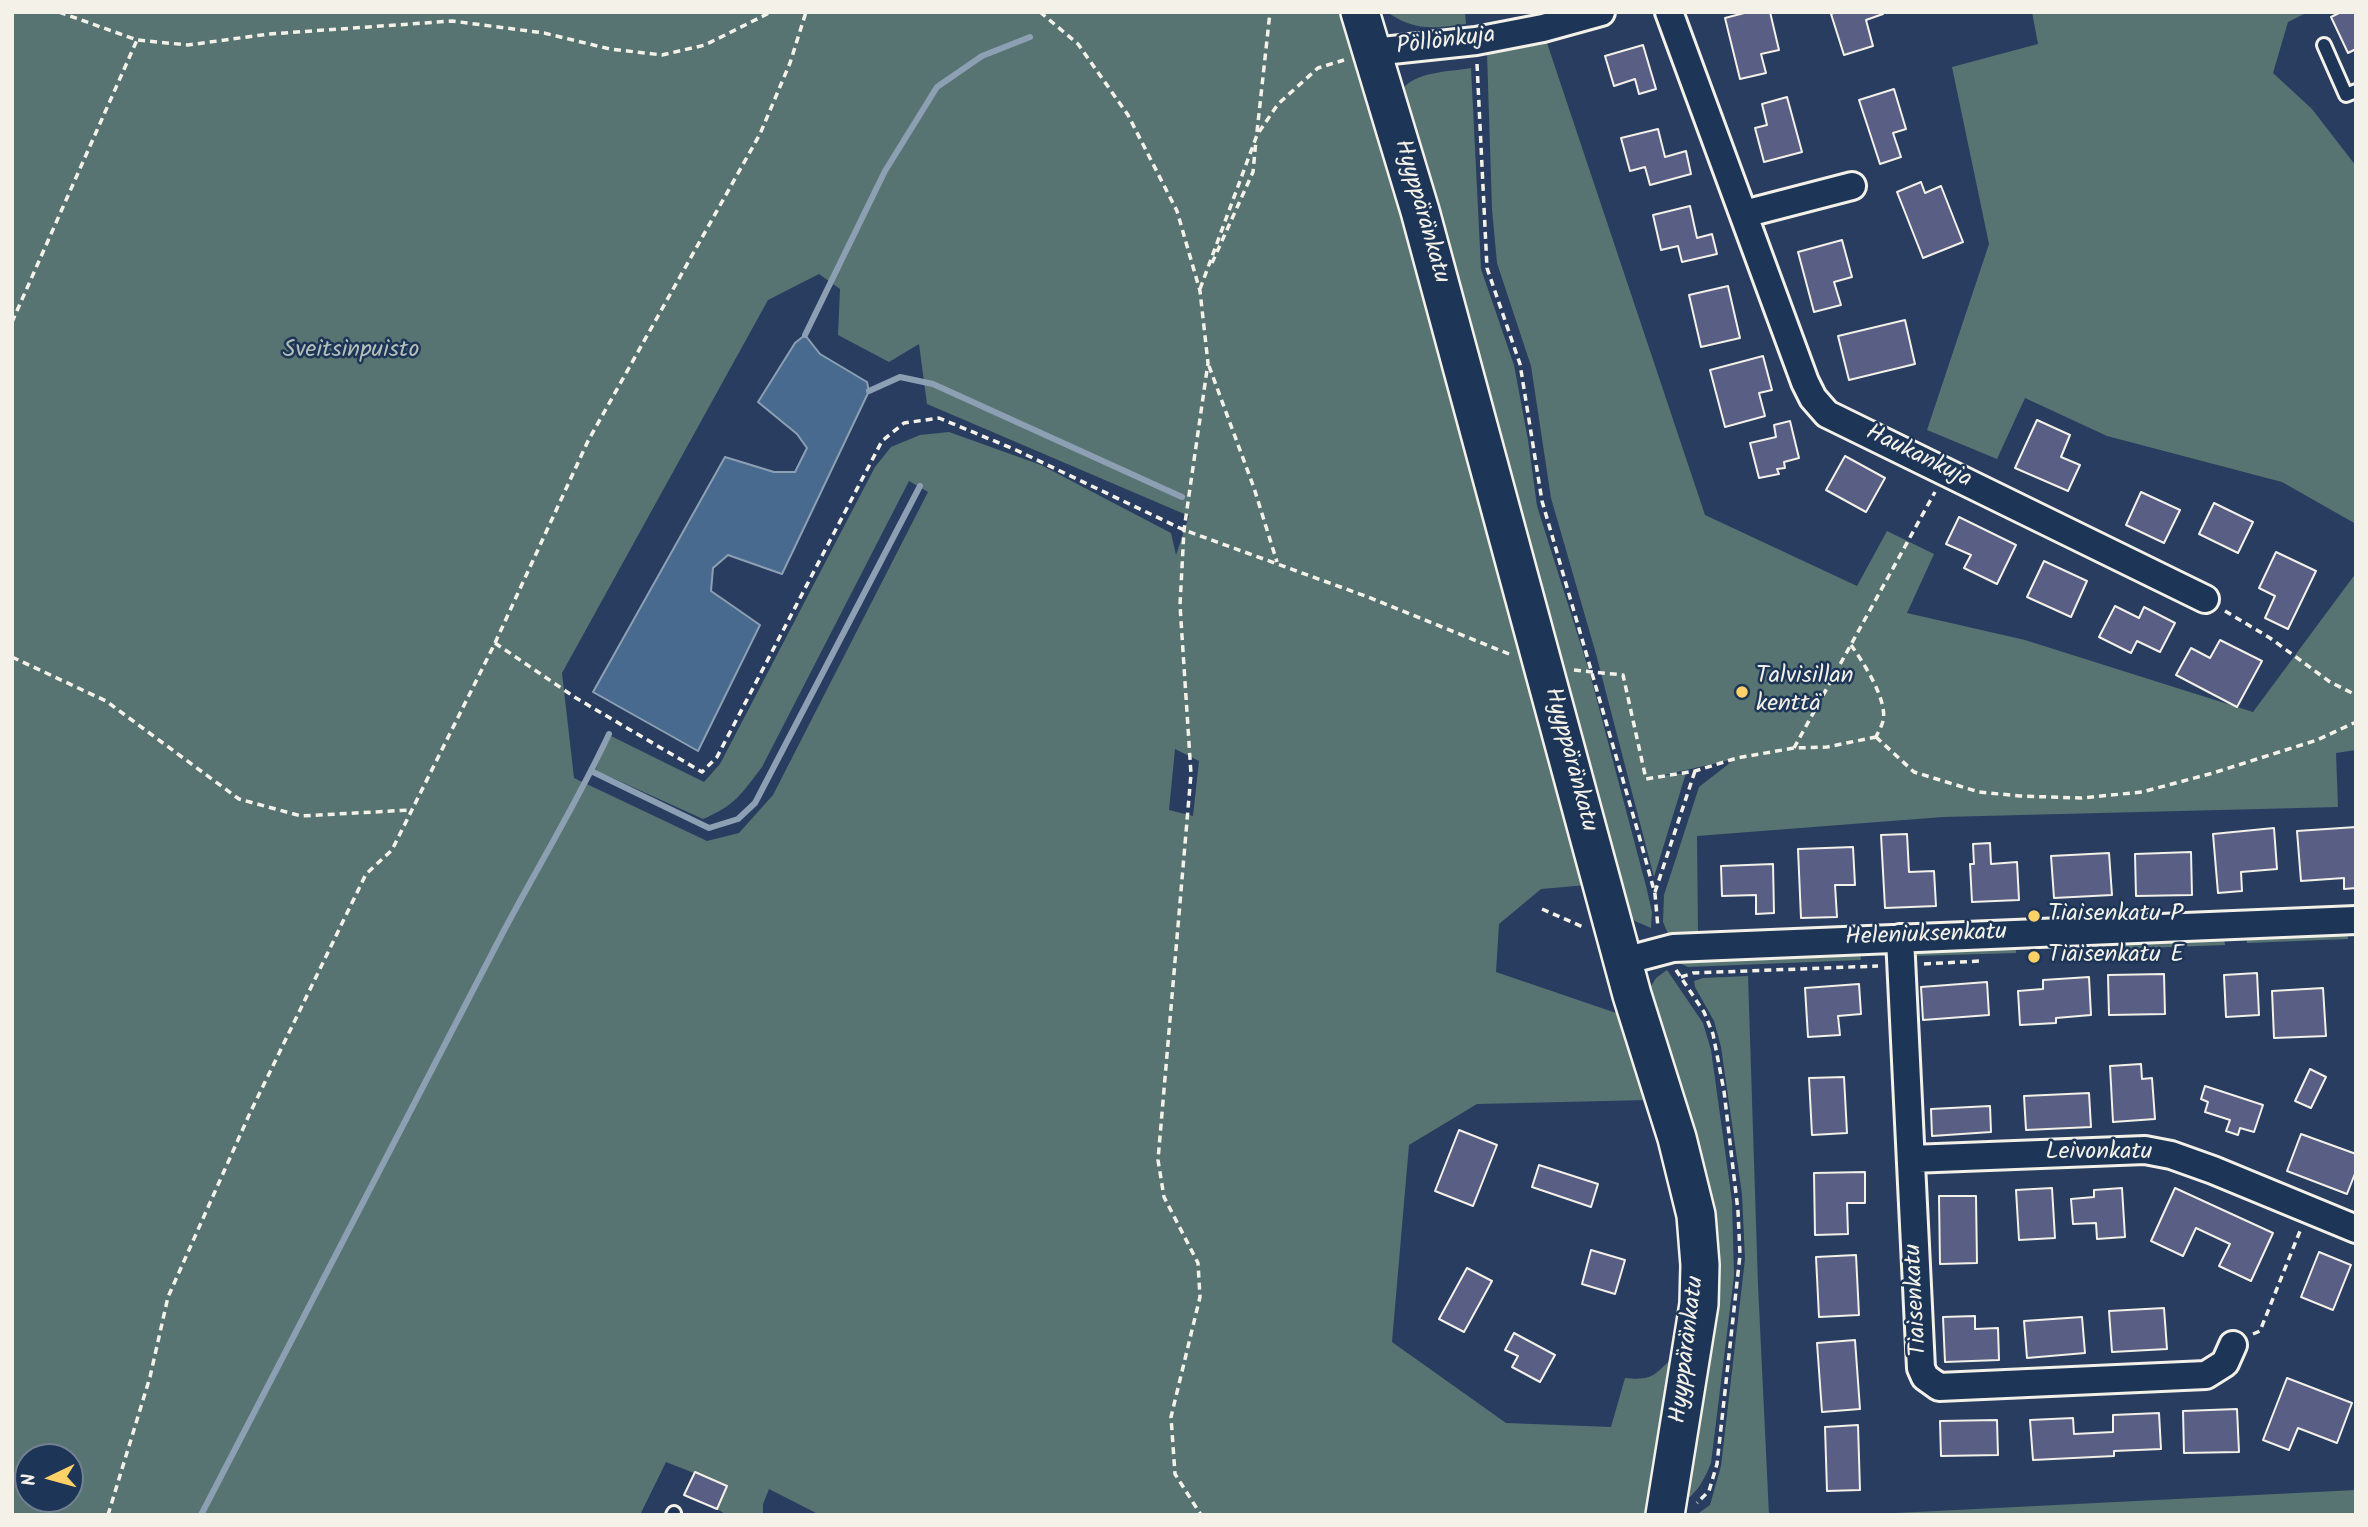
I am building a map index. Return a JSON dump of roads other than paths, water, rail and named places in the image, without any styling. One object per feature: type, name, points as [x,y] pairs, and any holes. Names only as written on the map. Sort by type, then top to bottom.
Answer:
[{"type":"street","name":"Hyyppäränkatu","points":[[1360,12],[1420,211],[1613,922],[1687,1174],[1696,1215],[1700,1265],[1699,1304],[1678,1512]]},
{"type":"street","name":"Pöllönkuja","points":[[1373,52],[1476,41],[1543,28],[1601,12]]},
{"type":"street","name":"Haukankuja","points":[[1669,12],[1812,398],[1827,414],[2205,599]]},
{"type":"street","points":[[1744,214],[1852,186]]},
{"type":"street","name":"Heleniuksenkatu","points":[[1624,961],[1665,950],[2356,920]]},
{"type":"street","name":"Tiaisenkatu","points":[[1900,938],[1921,1368],[1931,1383],[1939,1387],[2206,1375],[2225,1363],[2233,1345]]},
{"type":"street","name":"Leivonkatu","points":[[1912,1160],[2145,1150],[2171,1155],[2213,1170],[2356,1229]]},
{"type":"lane","points":[[2324,45],[2346,95],[2356,91]]},
{"type":"water","points":[[805,335],[820,354],[867,382],[869,391],[782,574],[728,555],[713,568],[711,591],[760,625],[698,751],[593,692],[725,457],[774,472],[795,472],[807,448],[797,434],[758,402],[795,343]]},
{"type":"waterway","points":[[805,335],[885,171],[937,87],[982,56],[1030,37]]},
{"type":"waterway","points":[[869,391],[900,377],[933,384],[1182,497]]},
{"type":"waterway","points":[[591,771],[709,828],[738,819],[755,803],[920,486]]},
{"type":"waterway","points":[[201,1515],[499,940],[609,734]]},
{"type":"place","name":"Talvisillan kenttä","points":[[1742,692]]},
{"type":"place","name":"Tiaisenkatu P","points":[[2034,916]]},
{"type":"place","name":"Tiaisenkatu E","points":[[2034,957]]},
{"type":"park label","name":"Sveitsinpuisto","points":[[351,352]]}]
